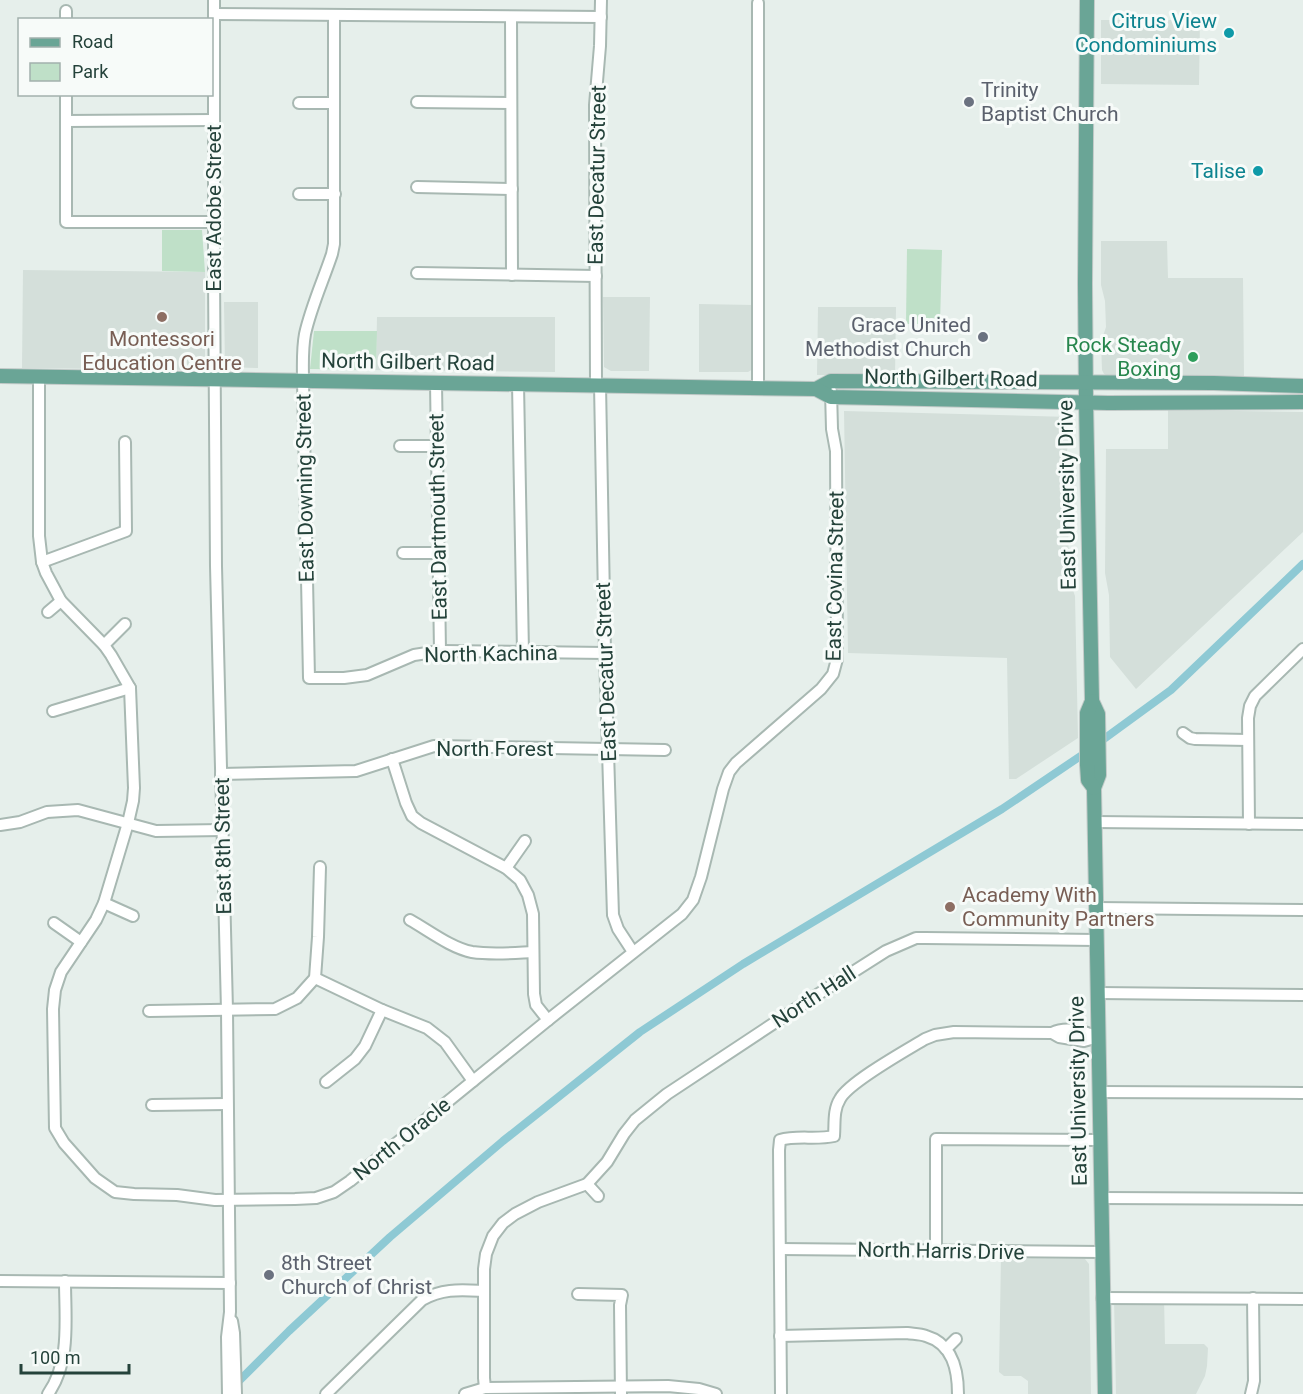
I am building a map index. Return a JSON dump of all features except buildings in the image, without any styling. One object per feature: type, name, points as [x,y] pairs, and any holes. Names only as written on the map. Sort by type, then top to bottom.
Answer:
[{"type":"main road","name":"East University Drive","points":[[1087,0],[1085,274],[1092,701],[1087,713],[1092,734],[1093,760],[1088,780],[1094,788],[1095,822],[1105,1394]]},
{"type":"main road","name":"North Gilbert Road","points":[[0,376],[816,389],[831,397],[1086,402],[1303,402]]},
{"type":"main road","name":"North Gilbert Road","points":[[816,389],[831,381],[1215,383],[1303,386]]},
{"type":"main road","points":[[893,398],[902,392],[936,389],[940,382]]},
{"type":"main road","points":[[941,399],[947,391],[971,390],[989,382]]},
{"type":"main road","points":[[1214,401],[1215,383]]},
{"type":"street","name":"East Adobe Street","points":[[214,0],[215,380]]},
{"type":"street","name":"East Decatur Street","points":[[601,0],[595,105],[596,276],[604,653],[613,915],[618,929],[633,952]]},
{"type":"street","points":[[758,3],[758,388]]},
{"type":"street","points":[[214,14],[601,17]]},
{"type":"street","name":"East Downing Street","points":[[309,678],[304,345],[307,328],[334,244],[334,15]]},
{"type":"street","points":[[511,17],[512,274]]},
{"type":"street","points":[[66,96],[66,222],[214,222]]},
{"type":"street","points":[[417,102],[511,103]]},
{"type":"street","points":[[299,103],[334,103]]},
{"type":"street","points":[[66,122],[214,120]]},
{"type":"street","points":[[417,187],[512,189]]},
{"type":"street","points":[[299,195],[335,194]]},
{"type":"street","points":[[417,273],[596,276]]},
{"type":"street","points":[[39,377],[39,536],[42,562],[52,587],[61,601],[104,645],[130,688],[134,788],[128,823],[104,903],[96,920],[81,942],[54,923]]},
{"type":"street","name":"East 8th Street","points":[[215,380],[216,566],[230,1266],[230,1312],[227,1337],[233,1393]]},
{"type":"street","name":"East Covina Street","points":[[693,900],[729,771],[821,689],[833,674],[837,659],[836,452],[832,429],[831,381]]},
{"type":"street","name":"East Dartmouth Street","points":[[436,383],[440,651]]},
{"type":"street","points":[[518,384],[523,652]]},
{"type":"street","points":[[42,562],[126,531],[125,442]]},
{"type":"street","points":[[400,446],[437,446]]},
{"type":"street","points":[[403,553],[439,553]]},
{"type":"street","points":[[48,612],[61,601]]},
{"type":"street","points":[[104,645],[125,624]]},
{"type":"street","points":[[1250,824],[1248,712],[1252,700],[1303,649]]},
{"type":"street","name":"North Kachina","points":[[309,678],[368,675],[414,655],[440,651],[604,653]]},
{"type":"street","points":[[53,711],[130,688]]},
{"type":"street","points":[[1183,733],[1195,739],[1248,740]]},
{"type":"street","name":"North Forest","points":[[221,774],[356,771],[434,746],[665,750]]},
{"type":"street","points":[[392,759],[412,816],[506,868],[520,880],[533,914],[536,1005],[548,1020]]},
{"type":"street","points":[[0,825],[20,822],[47,812],[78,810],[156,831],[222,830]]},
{"type":"street","points":[[1095,822],[1303,824]]},
{"type":"street","points":[[506,868],[525,841]]},
{"type":"street","points":[[149,1011],[275,1009],[297,998],[315,978],[320,867]]},
{"type":"street","name":"North Oracle","points":[[81,942],[61,972],[55,990],[53,1009],[55,1128],[64,1143],[95,1178],[115,1192],[134,1194],[177,1195],[215,1200],[316,1198],[334,1192],[350,1181],[682,914],[693,900]]},
{"type":"street","points":[[104,903],[133,916]]},
{"type":"street","points":[[1096,908],[1303,910]]},
{"type":"street","points":[[410,920],[471,952],[533,952]]},
{"type":"street","name":"North Hall","points":[[485,1388],[483,1269],[493,1236],[515,1214],[538,1202],[587,1184],[607,1162],[635,1120],[668,1094],[809,999],[886,951],[916,938],[1096,940]]},
{"type":"street","points":[[315,978],[382,1010],[427,1028],[445,1042],[473,1081]]},
{"type":"street","points":[[1098,993],[1303,995]]},
{"type":"street","points":[[326,1082],[355,1059],[365,1046],[382,1010]]},
{"type":"street","points":[[781,1394],[780,1140],[834,1136],[835,1113],[840,1098],[852,1085],[935,1035],[954,1032],[1052,1033],[1059,1037],[1084,1041],[1098,1037]]},
{"type":"street","points":[[1099,1092],[1303,1093]]},
{"type":"street","points":[[152,1105],[227,1104]]},
{"type":"street","points":[[936,1251],[936,1139],[1100,1140]]},
{"type":"street","points":[[587,1184],[597,1196]]},
{"type":"street","points":[[1101,1198],[1303,1199]]},
{"type":"street","name":"North Harris Drive","points":[[780,1249],[1102,1252]]},
{"type":"street","points":[[0,1281],[230,1283]]},
{"type":"street","points":[[48,1394],[55,1384],[63,1362],[65,1281]]},
{"type":"street","points":[[326,1394],[422,1300],[433,1293],[447,1290],[484,1291]]},
{"type":"street","points":[[578,1294],[622,1296],[620,1305],[621,1390]]},
{"type":"street","points":[[1102,1298],[1303,1299]]},
{"type":"street","points":[[1251,1394],[1254,1381],[1253,1298]]},
{"type":"street","points":[[780,1336],[907,1333],[927,1336],[940,1342],[951,1354],[957,1368],[958,1394]]},
{"type":"street","points":[[946,1349],[956,1339]]},
{"type":"street","points":[[465,1394],[485,1388],[621,1390],[668,1386],[699,1389],[716,1394]]},
{"type":"shaded area","points":[[1101,20],[1200,20],[1199,85],[1101,84]]},
{"type":"shaded area","points":[[1101,241],[1167,241],[1168,278],[1243,278],[1244,377],[1110,377],[1104,374],[1101,342],[1106,327],[1105,301],[1101,285]]},
{"type":"shaded area","points":[[23,270],[205,272],[205,363],[197,370],[22,368]]},
{"type":"shaded area","points":[[603,297],[650,297],[649,371],[611,371],[604,367]]},
{"type":"shaded area","points":[[224,302],[258,302],[258,368],[225,367]]},
{"type":"shaded area","points":[[699,304],[753,305],[753,369],[748,372],[699,372]]},
{"type":"shaded area","points":[[818,307],[896,307],[895,376],[817,375]]},
{"type":"shaded area","points":[[377,317],[555,317],[555,372],[376,370]]},
{"type":"shaded area","points":[[1168,410],[1303,412],[1303,532],[1136,689],[1110,657],[1109,595],[1105,573],[1106,449],[1168,449]]},
{"type":"shaded area","points":[[844,411],[1070,417],[1067,451],[1069,579],[1075,596],[1078,738],[1016,779],[1009,779],[1007,658],[848,653]]},
{"type":"shaded area","points":[[1001,1258],[1085,1259],[1089,1264],[1091,1394],[1028,1394],[1028,1381],[1021,1376],[1004,1376],[999,1372]]},
{"type":"shaded area","points":[[1114,1298],[1164,1298],[1165,1344],[1204,1344],[1208,1348],[1205,1376],[1196,1394],[1116,1394]]},
{"type":"green space","points":[[162,230],[202,230],[205,272],[162,271]]},
{"type":"green space","points":[[907,249],[942,250],[940,324],[906,324]]},
{"type":"green space","points":[[314,331],[377,331],[376,370],[310,369]]},
{"type":"waterway","points":[[1097,744],[1171,690],[1303,564]]},
{"type":"waterway","points":[[234,1386],[390,1237],[503,1141],[640,1032],[743,964],[1002,809],[1088,751]]},
{"type":"place","name":"Citrus View Condominiums","points":[[1229,33]]},
{"type":"place","name":"Trinity Baptist Church","points":[[969,102]]},
{"type":"place","name":"Talise","points":[[1258,171]]},
{"type":"place","name":"Montessori Education Centre","points":[[162,317]]},
{"type":"place","name":"Grace United Methodist Church","points":[[983,337]]},
{"type":"place","name":"Rock Steady Boxing","points":[[1193,357]]},
{"type":"place","name":"Academy With Community Partners","points":[[950,907]]},
{"type":"place","name":"8th Street Church of Christ","points":[[269,1275]]}]
